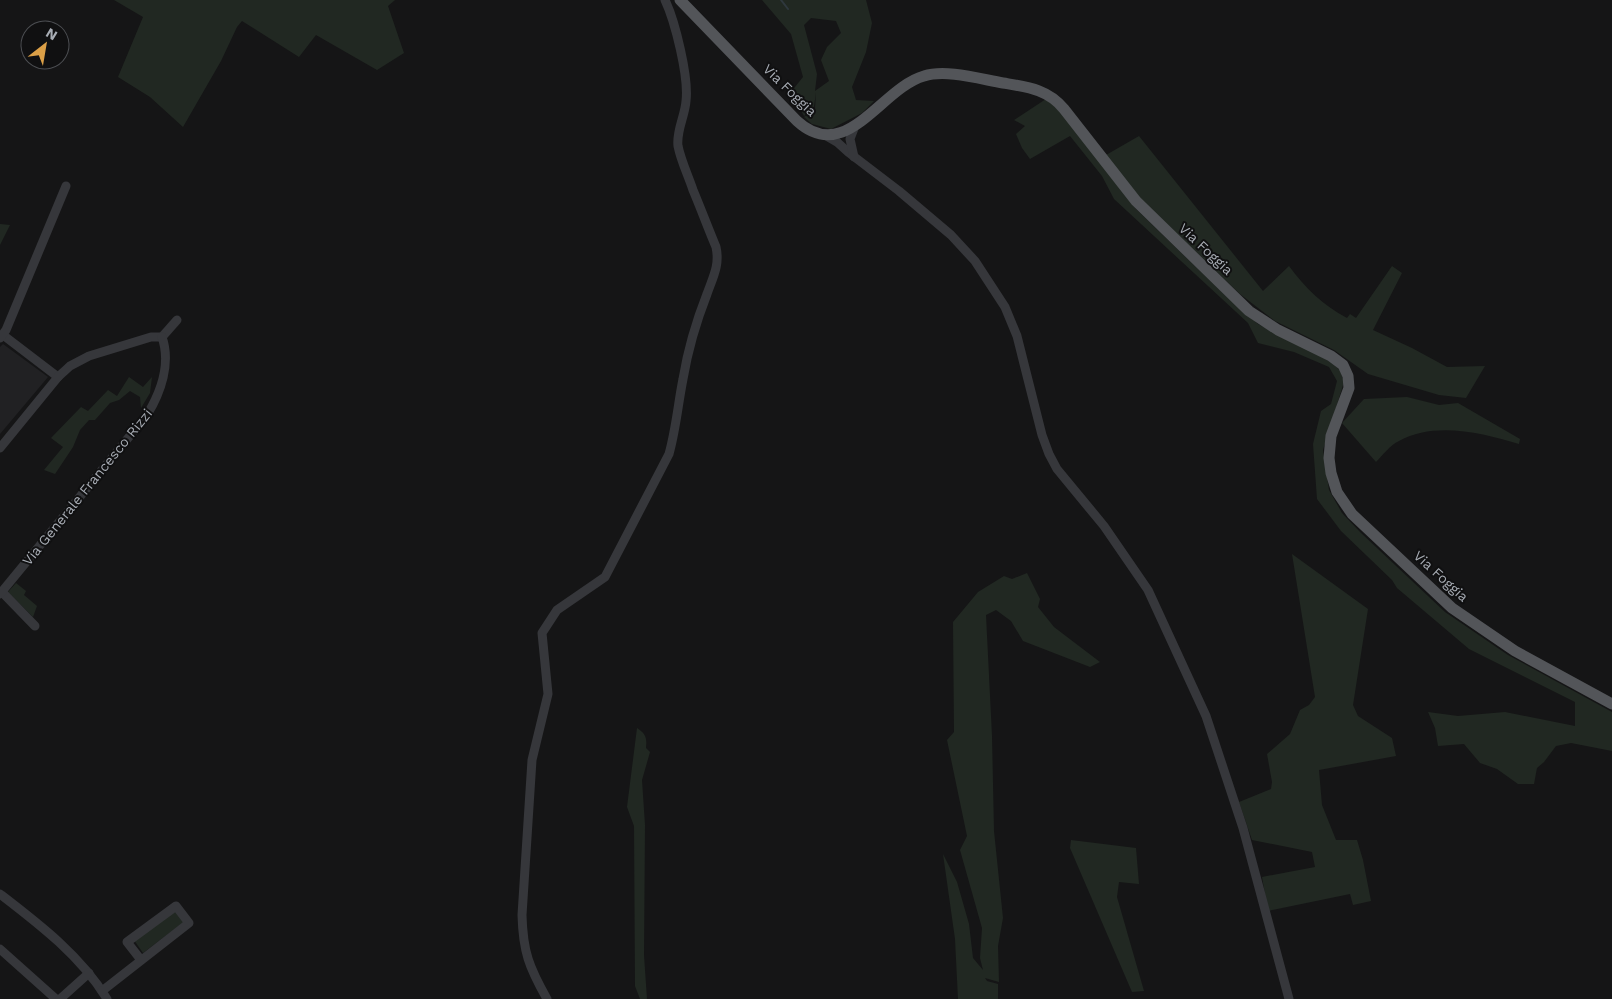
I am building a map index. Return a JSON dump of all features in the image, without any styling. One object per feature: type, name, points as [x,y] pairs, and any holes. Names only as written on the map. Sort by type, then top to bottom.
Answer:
[{"type":"main road","name":"Via Foggia","points":[[680,0],[802,125],[813,132],[825,135],[842,132],[855,126],[903,86],[914,79],[928,75],[944,74],[984,80],[1035,89],[1051,96],[1064,109],[1125,189],[1146,212],[1242,304],[1271,326],[1331,356],[1343,365],[1348,376],[1349,388],[1331,436],[1329,458],[1335,487],[1342,501],[1352,514],[1452,608],[1516,651],[1612,704]]},
{"type":"street","points":[[547,999],[530,966],[523,940],[522,915],[532,760],[548,694],[542,633],[557,610],[605,576],[669,454],[694,329],[719,258],[682,161],[678,144],[680,126],[686,109],[687,94],[679,46],[671,12],[665,0]]},
{"type":"street","points":[[850,141],[855,126]]},
{"type":"street","points":[[840,145],[842,132],[850,141],[854,157]]},
{"type":"street","points":[[825,135],[923,210],[958,242],[975,261],[1005,307],[1017,336],[1042,435],[1049,454],[1057,468],[1104,526],[1148,590],[1206,716],[1243,828],[1289,999]]},
{"type":"street","points":[[58,378],[2,336],[66,186]]},
{"type":"street","points":[[0,448],[70,366],[89,356],[150,337],[162,337],[177,320]]},
{"type":"street","name":"Via Generale Francesco Rizzi","points":[[1,593],[147,415],[156,400],[162,382],[165,350],[162,337]]},
{"type":"street","points":[[1,593],[35,626]]},
{"type":"street","points":[[0,894],[40,925],[89,973],[107,999]]},
{"type":"street","points":[[102,991],[189,922],[176,906],[127,942],[141,960]]},
{"type":"street","points":[[0,949],[56,999]]},
{"type":"street","points":[[60,999],[89,973]]},
{"type":"shaded area","points":[[114,0],[395,0],[388,6],[404,53],[377,70],[316,35],[299,57],[242,21],[183,127],[150,97],[118,77],[143,17]]},
{"type":"shaded area","points":[[762,0],[866,0],[872,23],[866,52],[852,87],[856,100],[874,101],[862,113],[831,129],[812,124],[804,117],[815,109],[816,92],[814,107],[804,116],[791,92],[803,77],[791,34]],"holes":[[[811,18],[836,21],[841,33],[827,47],[821,60],[829,81],[815,91],[817,74],[804,25]]]},
{"type":"shaded area","points":[[1046,99],[1065,116],[1136,209],[1225,295],[1258,324],[1331,362],[1340,370],[1344,382],[1323,450],[1329,490],[1342,513],[1445,612],[1508,655],[1612,712],[1612,751],[1571,743],[1556,746],[1537,768],[1534,784],[1518,784],[1497,769],[1480,763],[1464,744],[1438,746],[1435,728],[1428,712],[1458,716],[1505,712],[1575,726],[1575,702],[1469,649],[1397,588],[1392,580],[1341,531],[1317,499],[1313,444],[1321,411],[1331,404],[1337,381],[1329,367],[1294,352],[1258,343],[1248,323],[1114,199],[1102,176],[1070,136],[1030,159],[1022,148],[1016,134],[1025,126],[1014,120]]},
{"type":"shaded area","points":[[1139,136],[1263,291],[1289,266],[1301,282],[1322,302],[1347,318],[1350,314],[1356,318],[1392,266],[1402,273],[1373,330],[1447,367],[1485,366],[1466,398],[1439,395],[1368,374],[1334,350],[1275,321],[1240,294],[1140,199],[1106,155]]},
{"type":"shaded area","points":[[0,224],[10,225],[0,245]]},
{"type":"shaded area","points":[[3,344],[48,377],[0,434],[0,347]]},
{"type":"shaded area","points":[[129,377],[143,387],[152,377],[150,393],[141,408],[140,397],[130,391],[119,400],[110,403],[95,420],[89,420],[80,430],[73,447],[55,474],[44,470],[63,447],[51,438],[81,407],[88,411],[108,390],[117,396]]},
{"type":"shaded area","points":[[1407,397],[1439,405],[1458,403],[1520,439],[1519,444],[1474,433],[1443,430],[1428,431],[1413,435],[1396,443],[1376,462],[1342,423],[1364,399]]},
{"type":"shaded area","points":[[1292,554],[1368,609],[1353,705],[1358,716],[1392,738],[1396,756],[1319,770],[1322,805],[1336,840],[1357,840],[1371,901],[1353,905],[1350,894],[1268,911],[1262,877],[1315,867],[1312,852],[1252,840],[1239,802],[1271,789],[1272,782],[1267,754],[1290,734],[1300,710],[1309,705],[1315,697]]},
{"type":"shaded area","points":[[1027,573],[1040,599],[1038,607],[1054,627],[1100,662],[1090,667],[1023,641],[1011,621],[996,610],[986,615],[992,736],[994,831],[1003,918],[998,946],[999,982],[985,978],[987,981],[998,984],[998,999],[958,999],[955,939],[943,854],[957,882],[969,924],[973,958],[983,970],[980,958],[982,928],[960,850],[967,836],[947,740],[954,732],[953,622],[978,592],[1004,576],[1012,579]]},
{"type":"shaded area","points":[[16,583],[26,591],[24,595],[37,606],[33,617],[8,592]]},
{"type":"shaded area","points":[[637,728],[645,736],[646,748],[650,752],[642,780],[645,825],[644,955],[647,999],[640,999],[635,986],[634,826],[627,807]]},
{"type":"shaded area","points":[[1071,840],[1136,848],[1139,884],[1119,882],[1117,897],[1144,991],[1132,992],[1070,848]]},
{"type":"shaded area","points":[[176,909],[185,921],[143,953],[134,940]]},
{"type":"waterway","points":[[781,0],[788,9]]}]
